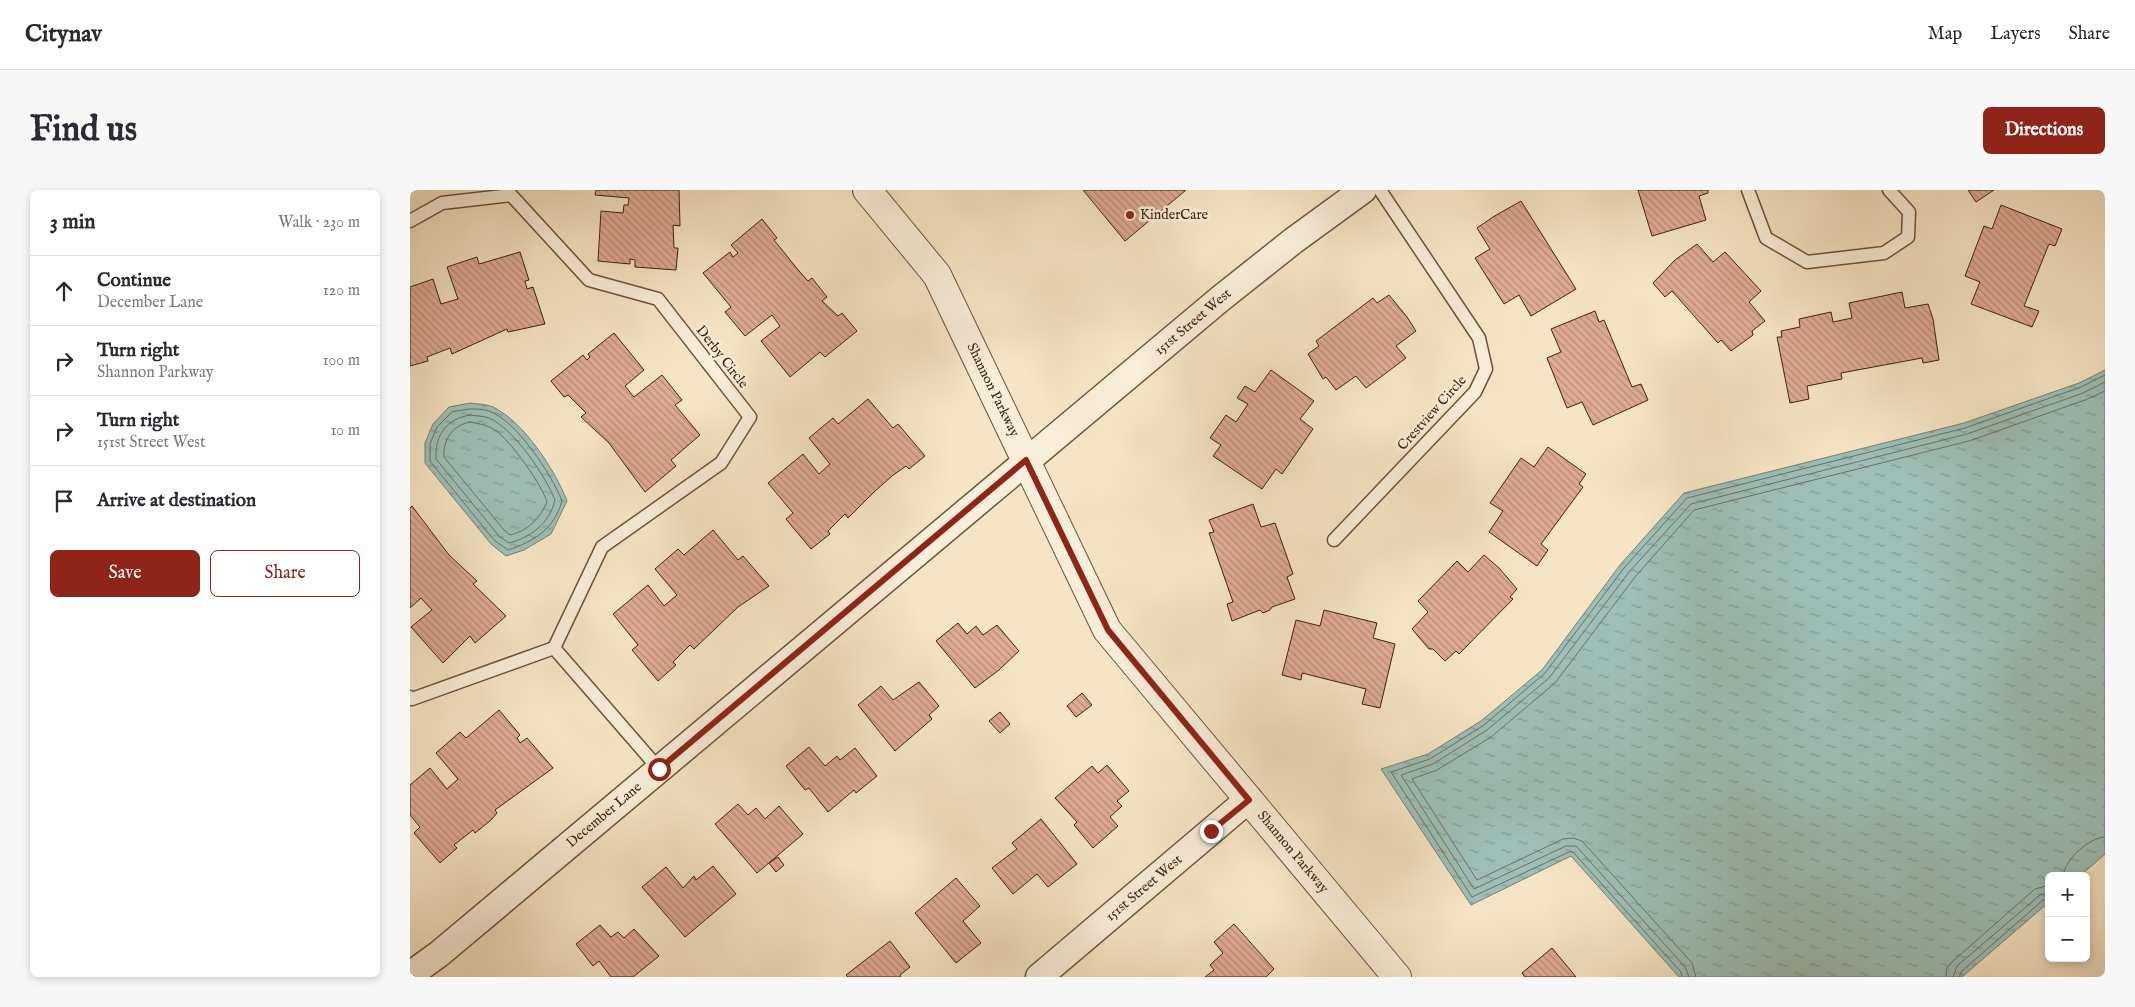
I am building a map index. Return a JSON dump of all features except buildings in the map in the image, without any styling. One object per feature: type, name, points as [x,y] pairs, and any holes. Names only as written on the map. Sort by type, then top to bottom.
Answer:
[{"type":"street","name":"Shannon Parkway","points":[[867,190],[937,275],[1108,630],[1397,977]]},
{"type":"street","name":"151st Street West","points":[[1026,460],[1228,293],[1293,241],[1363,190]]},
{"type":"street","name":"December Lane","points":[[410,975],[439,954],[1026,460]]},
{"type":"street","name":"151st Street West","points":[[1039,977],[1249,800]]},
{"type":"lane","name":"Crestview Circle","points":[[1334,540],[1475,392],[1486,369],[1479,338],[1380,190]]},
{"type":"lane","points":[[1748,190],[1766,238],[1808,262],[1884,253],[1908,237],[1909,212],[1889,190]]},
{"type":"lane","name":"Derby Circle","points":[[410,221],[442,203],[511,195],[590,280],[658,299],[750,417],[721,463],[602,547],[554,648]]},
{"type":"lane","points":[[411,699],[554,648],[659,769]]},
{"type":"water","points":[[2105,370],[2105,854],[2085,872],[2045,872],[2045,905],[1962,977],[1679,977],[1571,856],[1471,905],[1381,769],[1428,754],[1481,721],[1542,670],[1620,565],[1684,493],[1964,423],[2079,383]]},
{"type":"water","points":[[470,403],[493,407],[505,414],[527,435],[555,475],[567,501],[551,534],[524,550],[506,556],[491,544],[425,463],[425,443],[433,424],[449,407]]},
{"type":"place","name":"KinderCare","points":[[1130,215]]},
{"type":"route","points":[[659,769],[1026,460],[1108,630],[1249,800],[1211,831]]}]
